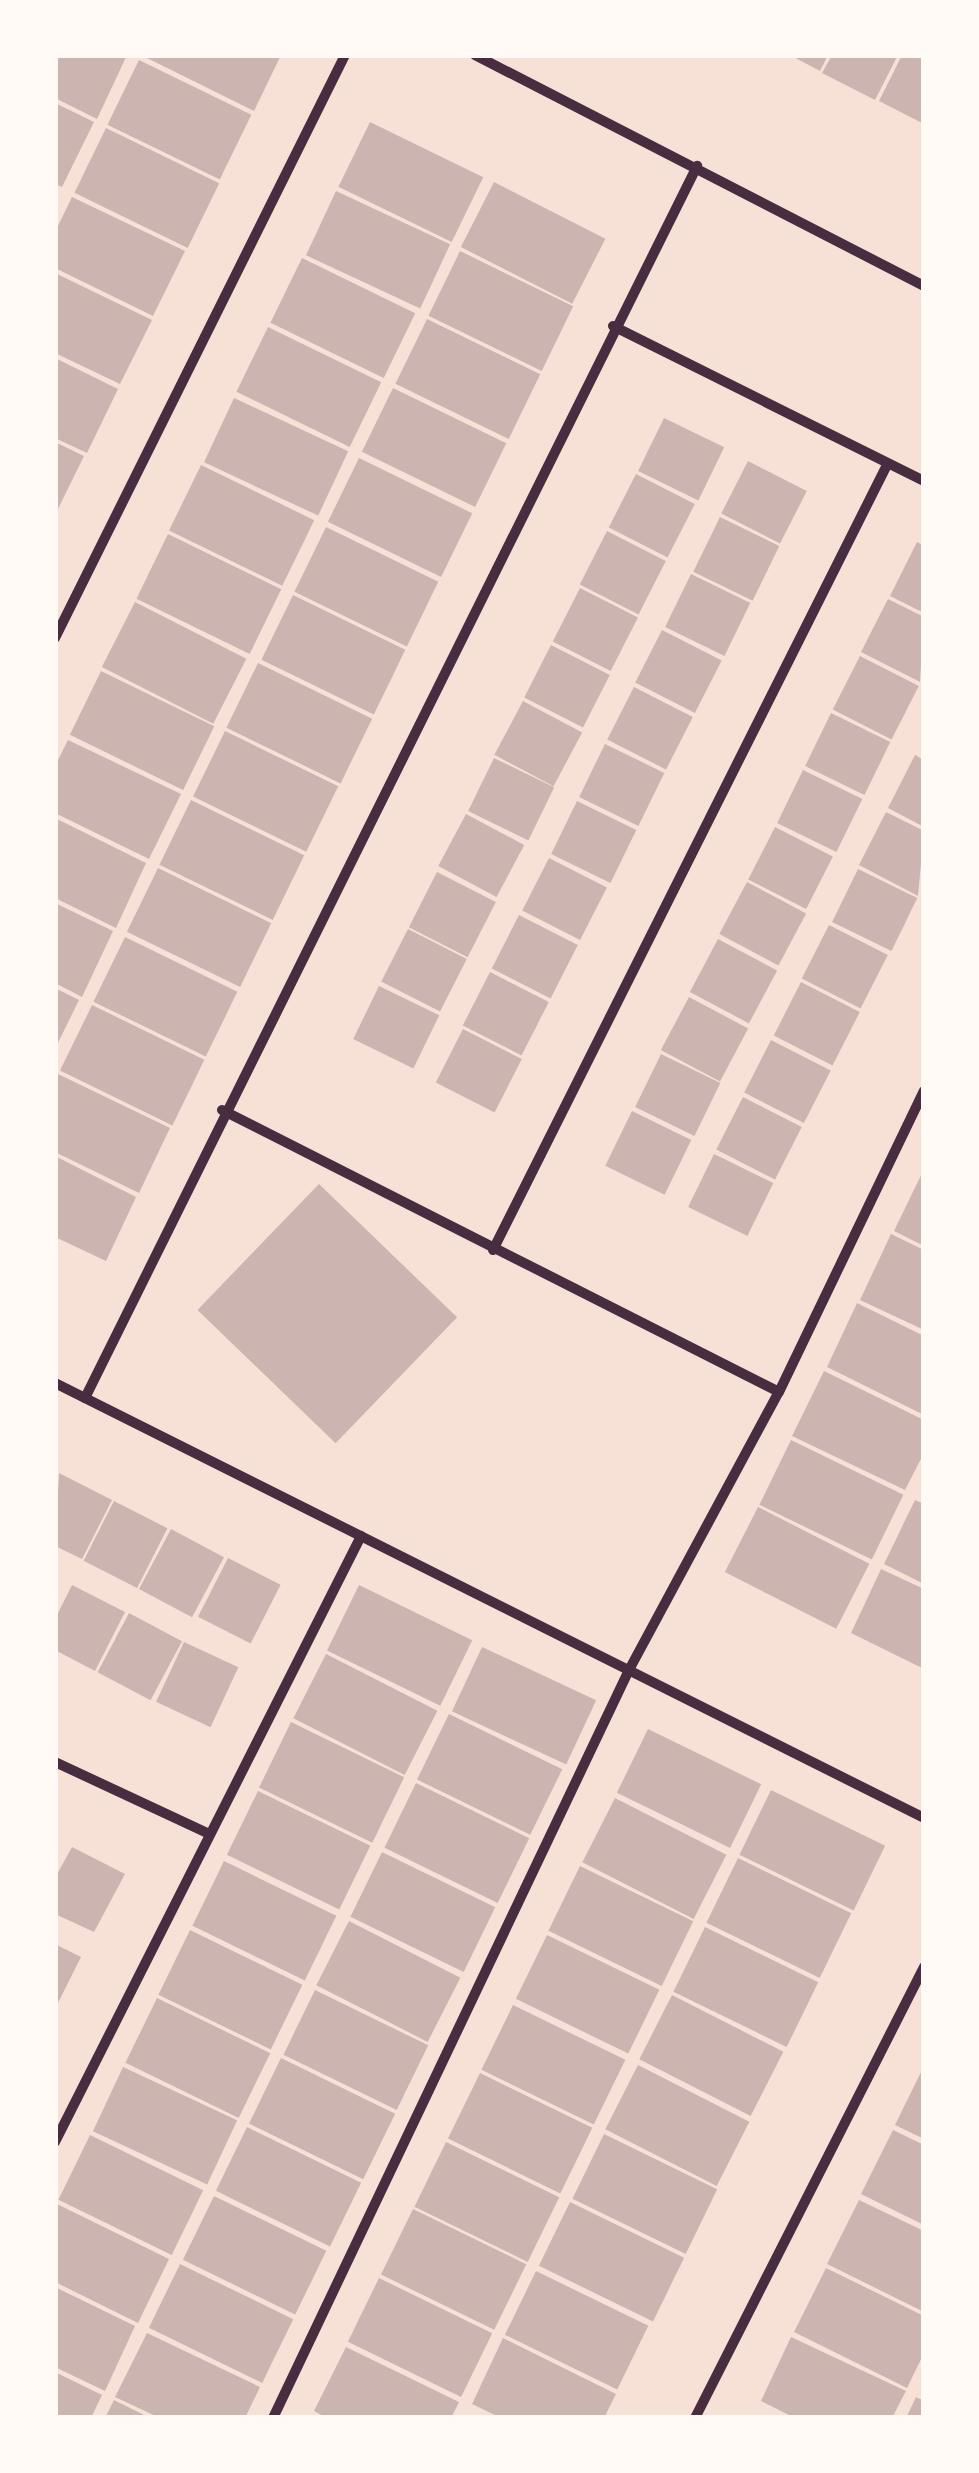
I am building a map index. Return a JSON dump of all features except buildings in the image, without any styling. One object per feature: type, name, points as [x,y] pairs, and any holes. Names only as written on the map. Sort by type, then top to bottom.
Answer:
[{"type":"street","points":[[55,638],[345,55]]},
{"type":"street","points":[[475,55],[924,286]]},
{"type":"street","points":[[85,1398],[222,1110],[696,166]]},
{"type":"street","points":[[614,326],[924,482]]},
{"type":"street","points":[[493,1250],[887,465]]},
{"type":"street","points":[[273,2418],[629,1670],[779,1392],[924,1090]]},
{"type":"street","points":[[222,1110],[779,1392]]},
{"type":"street","points":[[55,1383],[924,1818]]},
{"type":"street","points":[[56,2136],[206,1833],[360,1536]]},
{"type":"street","points":[[55,1762],[206,1833]]},
{"type":"street","points":[[695,2418],[924,1966]]}]
